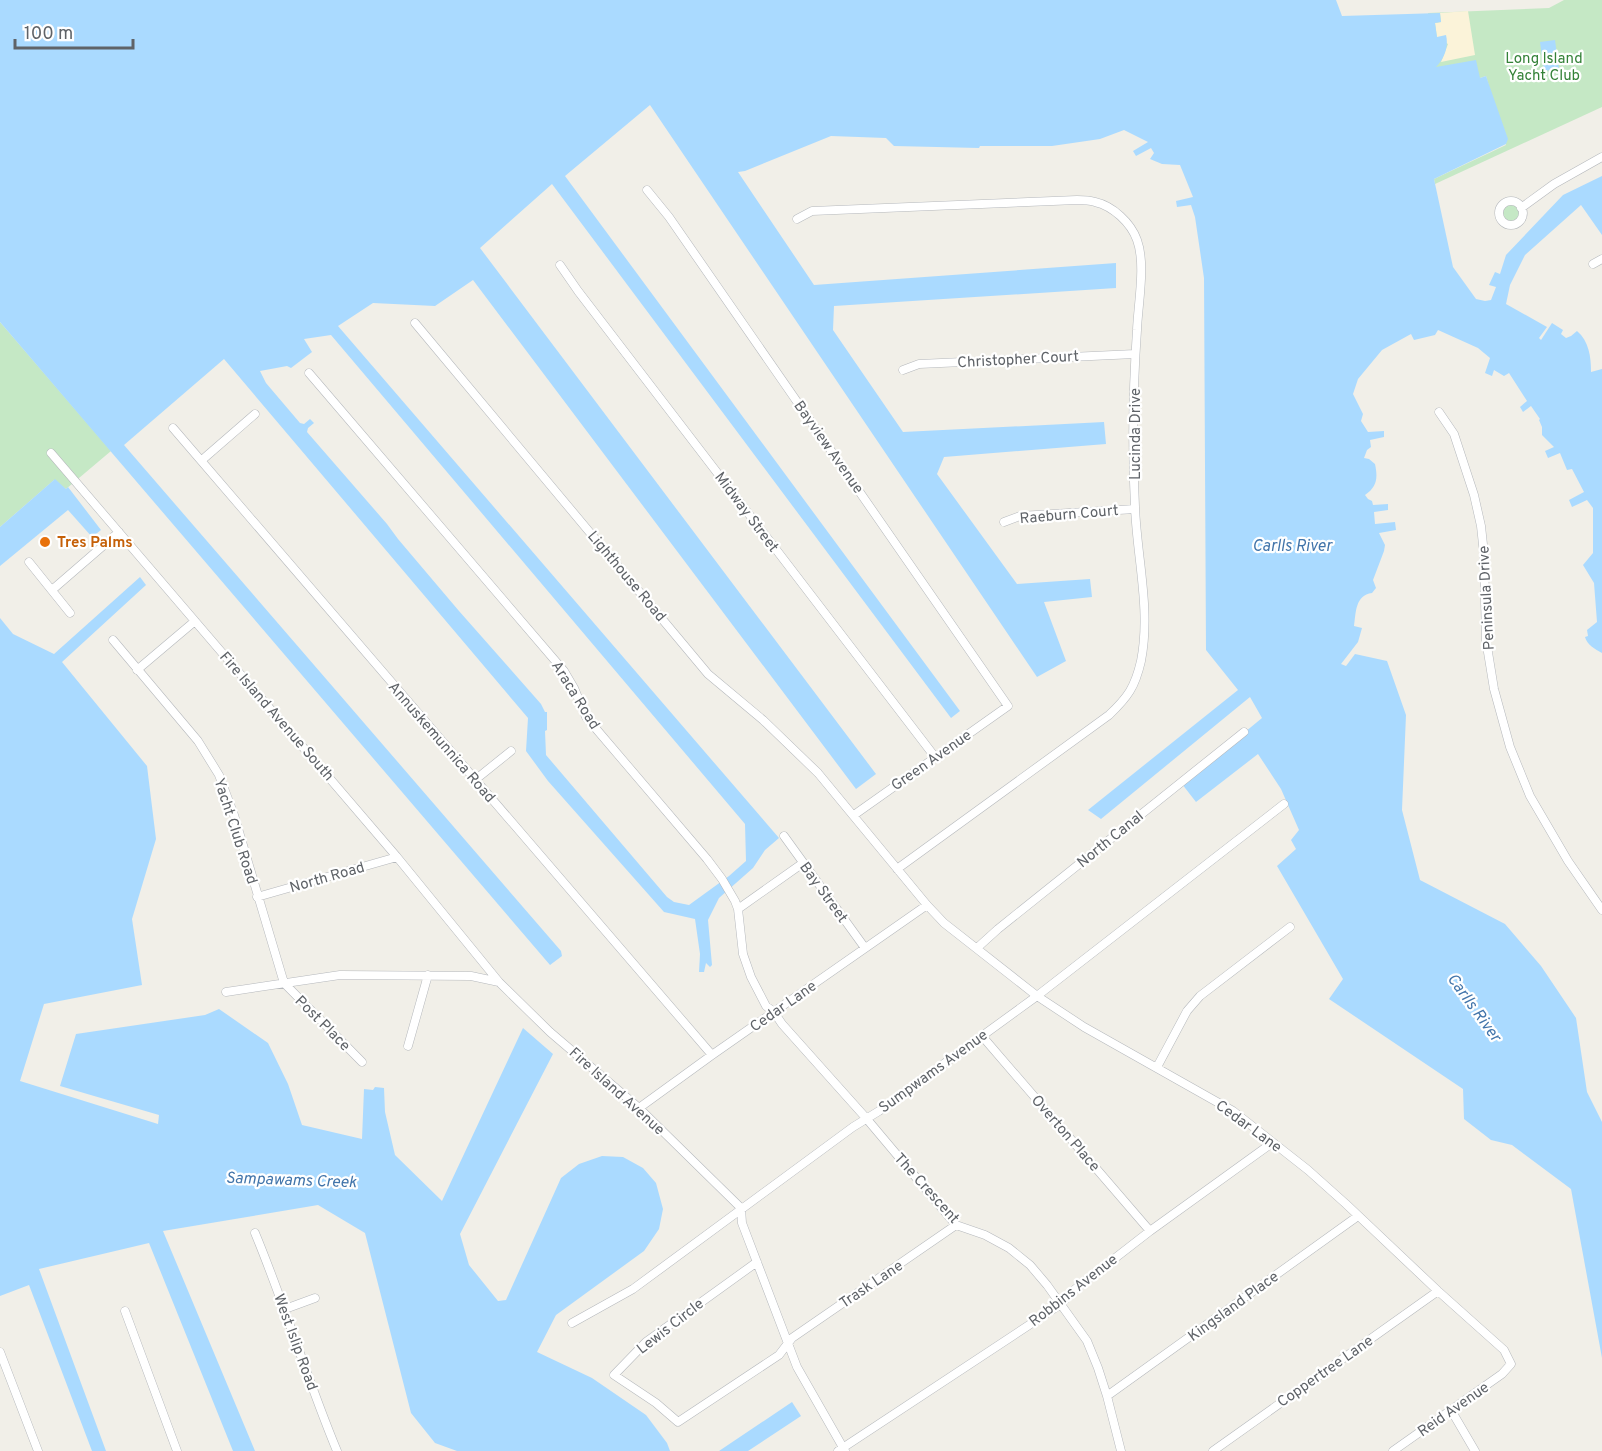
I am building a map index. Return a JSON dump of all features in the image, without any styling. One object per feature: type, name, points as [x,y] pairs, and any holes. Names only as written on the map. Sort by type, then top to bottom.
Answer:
[{"type":"street","points":[[1521,208],[1554,184],[1602,157]]},
{"type":"street","name":"Bayview Avenue","points":[[647,190],[669,217],[1008,706]]},
{"type":"street","name":"Lucinda Drive","points":[[797,219],[812,211],[1077,200],[1097,202],[1113,210],[1128,223],[1137,238],[1141,255],[1135,354],[1135,509],[1144,602],[1144,635],[1135,682],[1126,698],[1109,715],[897,869]]},
{"type":"street","points":[[1593,264],[1602,259]]},
{"type":"street","name":"Midway Street","points":[[560,265],[935,757]]},
{"type":"street","name":"Lighthouse Road","points":[[415,323],[708,674],[764,720],[789,744],[818,773],[854,815]]},
{"type":"street","name":"Christopher Court","points":[[903,370],[919,364],[1135,354]]},
{"type":"street","name":"Araca Road","points":[[309,373],[564,671],[586,717],[722,879],[738,909],[743,954],[751,977],[766,1006],[774,1012]]},
{"type":"street","name":"Peninsula Drive","points":[[1438,412],[1454,434],[1474,495],[1481,526],[1486,640],[1494,689],[1510,747],[1530,796],[1568,861],[1602,910]]},
{"type":"street","points":[[202,460],[255,414]]},
{"type":"street","name":"Annuskemunnica Road","points":[[173,428],[712,1055]]},
{"type":"street","name":"Fire Island Avenue South","points":[[51,453],[259,694],[499,982]]},
{"type":"street","name":"Raeburn Court","points":[[1004,522],[1020,516],[1135,509]]},
{"type":"street","points":[[52,590],[119,532]]},
{"type":"street","points":[[29,562],[70,613]]},
{"type":"street","points":[[137,670],[195,621]]},
{"type":"street","name":"Yacht Club Road","points":[[113,640],[198,741],[219,775],[234,815],[284,983]]},
{"type":"street","name":"Green Avenue","points":[[854,815],[1008,706]]},
{"type":"street","name":"North Canal","points":[[977,948],[1244,732]]},
{"type":"street","points":[[475,780],[510,751]]},
{"type":"street","name":"Sumpwams Avenue","points":[[572,1323],[633,1289],[741,1208],[1037,996],[1284,804]]},
{"type":"street","name":"Cedar Lane","points":[[854,815],[944,923],[1037,996],[1084,1027],[1233,1111],[1308,1170],[1504,1350],[1511,1364]]},
{"type":"street","name":"Bay Street","points":[[784,836],[865,948]]},
{"type":"street","name":"North Road","points":[[257,897],[397,857]]},
{"type":"street","points":[[738,909],[803,862]]},
{"type":"street","name":"Cedar Lane","points":[[639,1108],[927,905]]},
{"type":"street","points":[[1157,1067],[1186,1011],[1200,996],[1290,927]]},
{"type":"street","points":[[226,992],[340,975],[471,976],[499,982]]},
{"type":"street","points":[[408,1046],[428,975]]},
{"type":"street","name":"Fire Island Avenue","points":[[499,982],[550,1032],[639,1108],[741,1208]]},
{"type":"street","name":"Post Place","points":[[284,983],[362,1062]]},
{"type":"street","name":"The Crescent","points":[[774,1012],[956,1225],[985,1235],[1009,1248],[1030,1265],[1047,1285],[1087,1341],[1107,1396],[1121,1451]]},
{"type":"street","name":"Overton Place","points":[[982,1036],[1150,1231]]},
{"type":"street","name":"Robbins Avenue","points":[[842,1450],[1061,1304],[1074,1290],[1150,1231],[1272,1143]]},
{"type":"street","points":[[741,1208],[742,1223],[796,1367],[842,1450]]},
{"type":"street","name":"Kingsland Place","points":[[1107,1396],[1358,1216]]},
{"type":"street","name":"Trask Lane","points":[[787,1345],[792,1338],[956,1225]]},
{"type":"street","name":"West Islip Road","points":[[255,1233],[337,1451]]},
{"type":"street","name":"Lewis Circle","points":[[756,1262],[646,1342],[614,1375],[656,1403],[678,1422],[779,1355],[787,1345]]},
{"type":"street","name":"Coppertree Lane","points":[[1213,1451],[1438,1291]]},
{"type":"street","points":[[285,1309],[315,1298]]},
{"type":"street","points":[[125,1311],[177,1451]]},
{"type":"street","points":[[0,1352],[38,1451]]},
{"type":"street","name":"Reid Avenue","points":[[1393,1451],[1502,1374],[1511,1364]]},
{"type":"street","points":[[1451,1410],[1475,1451]]},
{"type":"green space","name":"Long Island Yacht Club","points":[[1564,0],[1602,0],[1602,107],[1435,184],[1434,179],[1506,145],[1486,76],[1480,78],[1435,68],[1428,13],[1549,8]]},
{"type":"green space","points":[[1511,203],[1518,206],[1521,213],[1518,220],[1511,223],[1504,220],[1501,213],[1504,206]]},
{"type":"green space","points":[[0,322],[111,451],[66,489],[54,480],[0,527]]},
{"type":"sand","points":[[1468,11],[1475,55],[1441,62],[1448,44],[1437,38],[1435,23],[1441,22],[1440,13]]},
{"type":"water","name":"Carlls River","points":[[0,0],[1336,0],[1342,16],[1440,13],[1441,22],[1435,23],[1437,37],[1446,35],[1447,44],[1443,57],[1436,67],[1476,60],[1480,78],[1486,76],[1508,139],[1506,144],[1434,179],[1453,267],[1476,299],[1491,300],[1496,287],[1489,285],[1495,272],[1500,274],[1506,255],[1563,195],[1602,176],[1602,235],[1581,205],[1525,255],[1510,285],[1506,304],[1547,327],[1539,338],[1541,340],[1552,323],[1563,330],[1561,334],[1566,338],[1577,331],[1588,350],[1591,372],[1602,369],[1602,653],[1589,645],[1585,637],[1588,636],[1587,630],[1597,622],[1594,583],[1583,565],[1593,553],[1593,508],[1587,500],[1572,507],[1569,500],[1584,492],[1572,469],[1567,470],[1560,453],[1548,458],[1545,451],[1554,447],[1542,435],[1540,419],[1531,406],[1523,412],[1520,407],[1527,401],[1509,373],[1504,376],[1494,370],[1492,376],[1485,373],[1490,358],[1478,348],[1438,330],[1435,335],[1414,340],[1411,334],[1382,350],[1358,379],[1353,394],[1363,414],[1361,421],[1368,432],[1384,431],[1384,437],[1370,440],[1371,447],[1364,458],[1375,464],[1376,474],[1376,482],[1365,495],[1373,505],[1388,504],[1388,510],[1374,512],[1375,524],[1395,522],[1396,530],[1379,533],[1385,545],[1373,580],[1376,588],[1359,601],[1354,626],[1362,628],[1358,642],[1341,664],[1346,666],[1355,654],[1387,661],[1406,715],[1402,810],[1420,880],[1505,924],[1541,966],[1576,1018],[1587,1092],[1602,1122],[1602,1358],[1571,1189],[1512,1145],[1491,1140],[1464,1119],[1463,1089],[1329,999],[1343,979],[1277,866],[1296,849],[1291,840],[1299,830],[1281,789],[1258,754],[1196,802],[1182,784],[1262,718],[1250,697],[1101,819],[1088,810],[1238,690],[1206,650],[1204,278],[1195,217],[1191,205],[1177,207],[1176,201],[1193,197],[1180,165],[1162,164],[1150,159],[1154,153],[1151,148],[1136,156],[1133,151],[1148,142],[1124,130],[1100,139],[1052,146],[980,146],[979,148],[894,146],[886,138],[831,136],[738,172],[814,285],[1116,263],[1116,288],[834,306],[833,330],[903,432],[1104,422],[1106,444],[944,457],[937,474],[1017,584],[1090,579],[1092,597],[1044,602],[1066,661],[1037,677],[650,105],[565,176],[960,711],[951,718],[552,184],[480,248],[876,774],[856,789],[473,280],[435,306],[373,303],[338,326],[779,838],[765,850],[753,868],[719,898],[708,920],[712,965],[710,967],[706,963],[704,972],[699,972],[700,954],[695,919],[664,912],[548,781],[526,751],[528,718],[224,359],[124,445],[561,951],[562,956],[550,965],[0,322]],"holes":[[[331,335],[745,824],[746,861],[689,905],[674,902],[667,897],[546,755],[547,712],[541,704],[307,432],[314,423],[310,419],[304,424],[300,423],[266,383],[260,371],[287,366],[291,368],[312,352],[304,339]]]},
{"type":"water","points":[[1555,40],[1559,69],[1544,71],[1540,42]]},
{"type":"water","points":[[55,479],[66,489],[68,487],[101,530],[92,537],[68,510],[0,566],[0,527]]},
{"type":"water","name":"Sampawams Creek","points":[[140,577],[146,585],[62,662],[147,766],[156,839],[132,919],[142,985],[44,1004],[20,1081],[158,1124],[159,1115],[60,1086],[76,1034],[205,1015],[219,1009],[268,1043],[288,1084],[302,1125],[362,1139],[364,1089],[384,1088],[385,1112],[395,1155],[442,1201],[523,1028],[553,1054],[460,1234],[469,1265],[498,1301],[506,1300],[561,1178],[579,1164],[602,1156],[623,1157],[643,1168],[656,1183],[663,1209],[659,1229],[644,1251],[556,1315],[537,1352],[592,1378],[646,1415],[667,1443],[670,1451],[457,1451],[435,1443],[411,1413],[365,1233],[318,1205],[163,1231],[255,1451],[233,1451],[149,1243],[39,1269],[106,1451],[92,1451],[29,1285],[0,1296],[0,618],[13,634],[54,654]]},
{"type":"water","points":[[792,1402],[801,1416],[748,1451],[719,1451]]},
{"type":"place","name":"Tres Palms","points":[[45,542]]}]
